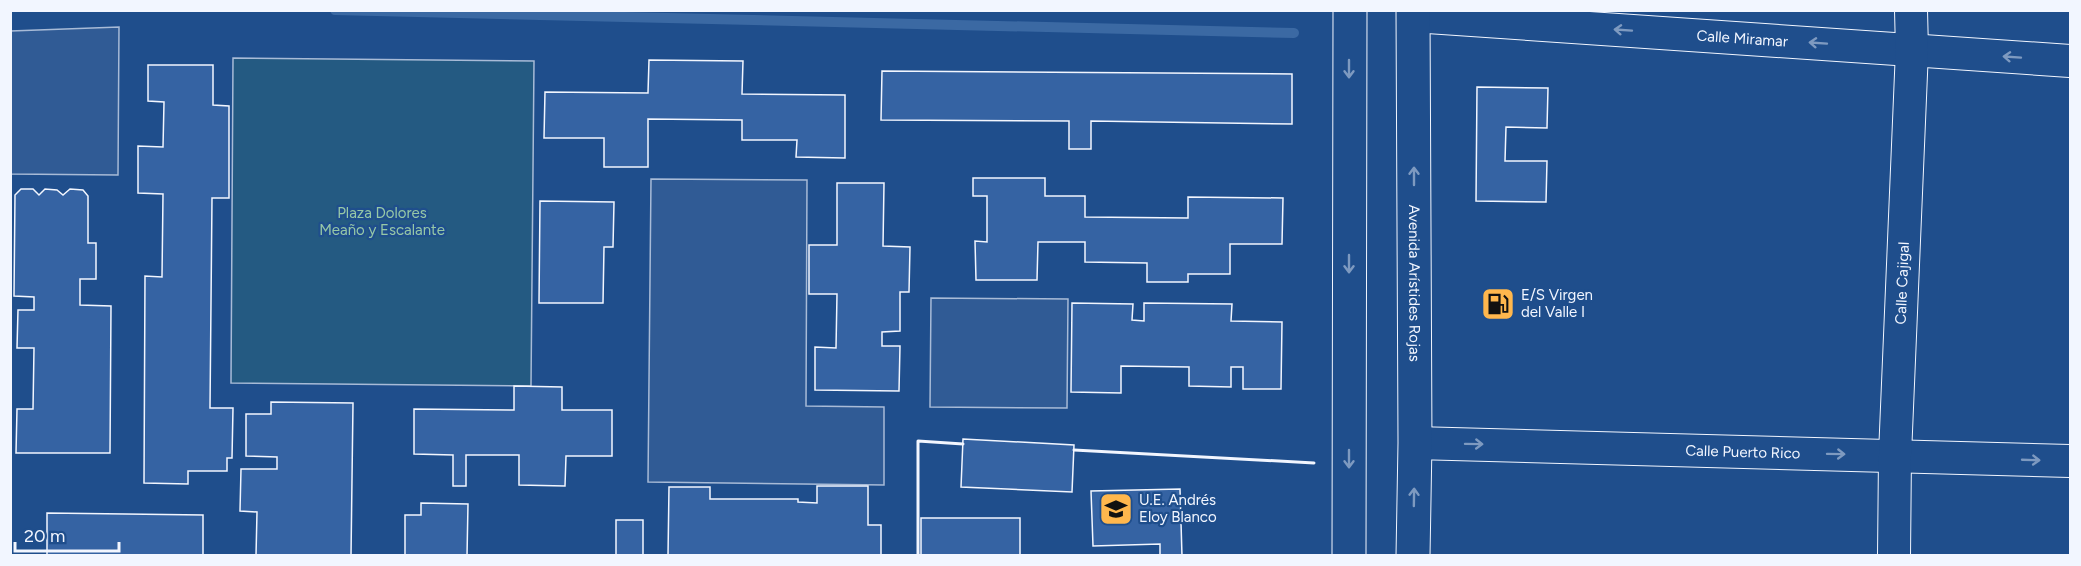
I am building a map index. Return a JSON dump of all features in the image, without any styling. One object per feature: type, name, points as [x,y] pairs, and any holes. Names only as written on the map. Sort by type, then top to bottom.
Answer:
[{"type":"main road","points":[[1349,555],[1350,10]]},
{"type":"main road","name":"Avenida Arístides Rojas","points":[[1413,13],[1415,443],[1413,555]]},
{"type":"street","name":"Calle Cajigal","points":[[1894,555],[1895,455],[1912,50],[1911,10]]},
{"type":"street","name":"Calle Miramar","points":[[1413,13],[2070,62]]},
{"type":"street","name":"Calle Puerto Rico","points":[[1415,443],[2070,461]]},
{"type":"green space","name":"Plaza Dolores Meaño y Escalante","points":[[233,58],[534,61],[531,386],[231,383]]},
{"type":"shaded area","points":[[119,27],[118,175],[11,174],[11,31]]},
{"type":"shaded area","points":[[651,179],[807,180],[806,406],[884,407],[884,485],[648,482]]},
{"type":"shaded area","points":[[931,298],[1068,299],[1067,408],[930,407]]},
{"type":"building","points":[[649,60],[743,61],[742,94],[845,95],[845,158],[796,157],[797,140],[742,140],[742,120],[648,119],[648,167],[604,167],[604,138],[544,138],[545,92],[648,93]]},
{"type":"building","points":[[148,65],[213,65],[213,105],[229,106],[229,198],[212,198],[210,408],[233,408],[232,458],[227,458],[227,471],[188,471],[188,484],[144,483],[145,276],[162,277],[163,194],[138,193],[138,146],[163,147],[164,102],[148,101]]},
{"type":"building","points":[[882,71],[1292,74],[1292,124],[1091,121],[1091,149],[1069,149],[1069,121],[881,120]]},
{"type":"building","points":[[1477,87],[1548,88],[1547,128],[1506,127],[1505,161],[1547,161],[1546,202],[1476,201]]},
{"type":"building","points":[[973,178],[1045,178],[1045,196],[1085,196],[1085,217],[1188,218],[1188,197],[1283,198],[1282,244],[1230,244],[1230,274],[1188,274],[1188,282],[1147,282],[1147,263],[1085,262],[1085,242],[1038,242],[1037,280],[976,280],[975,241],[987,242],[987,196],[973,196]]},
{"type":"building","points":[[837,183],[884,183],[883,246],[910,247],[909,292],[900,292],[900,331],[882,332],[882,346],[900,346],[899,391],[815,390],[815,347],[836,348],[837,294],[809,294],[809,245],[837,245]]},
{"type":"building","points":[[21,189],[33,189],[39,195],[45,189],[57,190],[63,195],[70,189],[83,190],[88,196],[88,243],[96,243],[96,279],[80,279],[80,305],[111,306],[110,453],[16,453],[17,409],[33,409],[34,348],[17,348],[18,310],[34,310],[34,297],[14,296],[15,195]]},
{"type":"building","points":[[540,201],[614,202],[613,247],[604,247],[603,303],[539,303]]},
{"type":"building","points":[[1072,303],[1133,304],[1132,320],[1144,321],[1144,303],[1232,304],[1231,321],[1282,322],[1281,389],[1243,389],[1243,367],[1231,367],[1231,387],[1189,386],[1189,367],[1121,366],[1121,393],[1071,392]]},
{"type":"building","points":[[514,386],[562,387],[562,410],[612,410],[612,456],[566,456],[565,486],[519,485],[519,455],[466,455],[466,486],[453,486],[453,455],[414,454],[414,409],[514,410]]},
{"type":"building","points":[[271,402],[353,403],[351,556],[256,556],[257,512],[240,511],[241,469],[277,469],[277,457],[246,456],[246,414],[271,414]]},
{"type":"building","points":[[963,439],[1074,445],[1072,492],[961,487]]},
{"type":"building","points":[[817,486],[868,486],[868,525],[881,525],[881,556],[668,556],[669,487],[710,487],[710,499],[798,499],[798,502],[817,503]]},
{"type":"building","points":[[1180,489],[1182,556],[1160,556],[1160,544],[1093,546],[1091,491]]},
{"type":"building","points":[[421,503],[468,504],[467,556],[405,556],[405,515],[421,515]]},
{"type":"building","points":[[47,513],[203,515],[203,556],[47,556]]},
{"type":"building","points":[[921,518],[1020,518],[1020,556],[921,556]]},
{"type":"building","points":[[616,520],[643,520],[643,556],[616,556]]},
{"type":"waterway","points":[[335,10],[1294,33]]},
{"type":"wall","points":[[918,556],[918,441],[963,444]]},
{"type":"wall","points":[[1074,450],[1314,463]]},
{"type":"place","name":"E/S Virgen del Valle I","points":[[1498,304]]},
{"type":"place","name":"U.E. Andrés Eloy Blanco","points":[[1116,509]]}]
